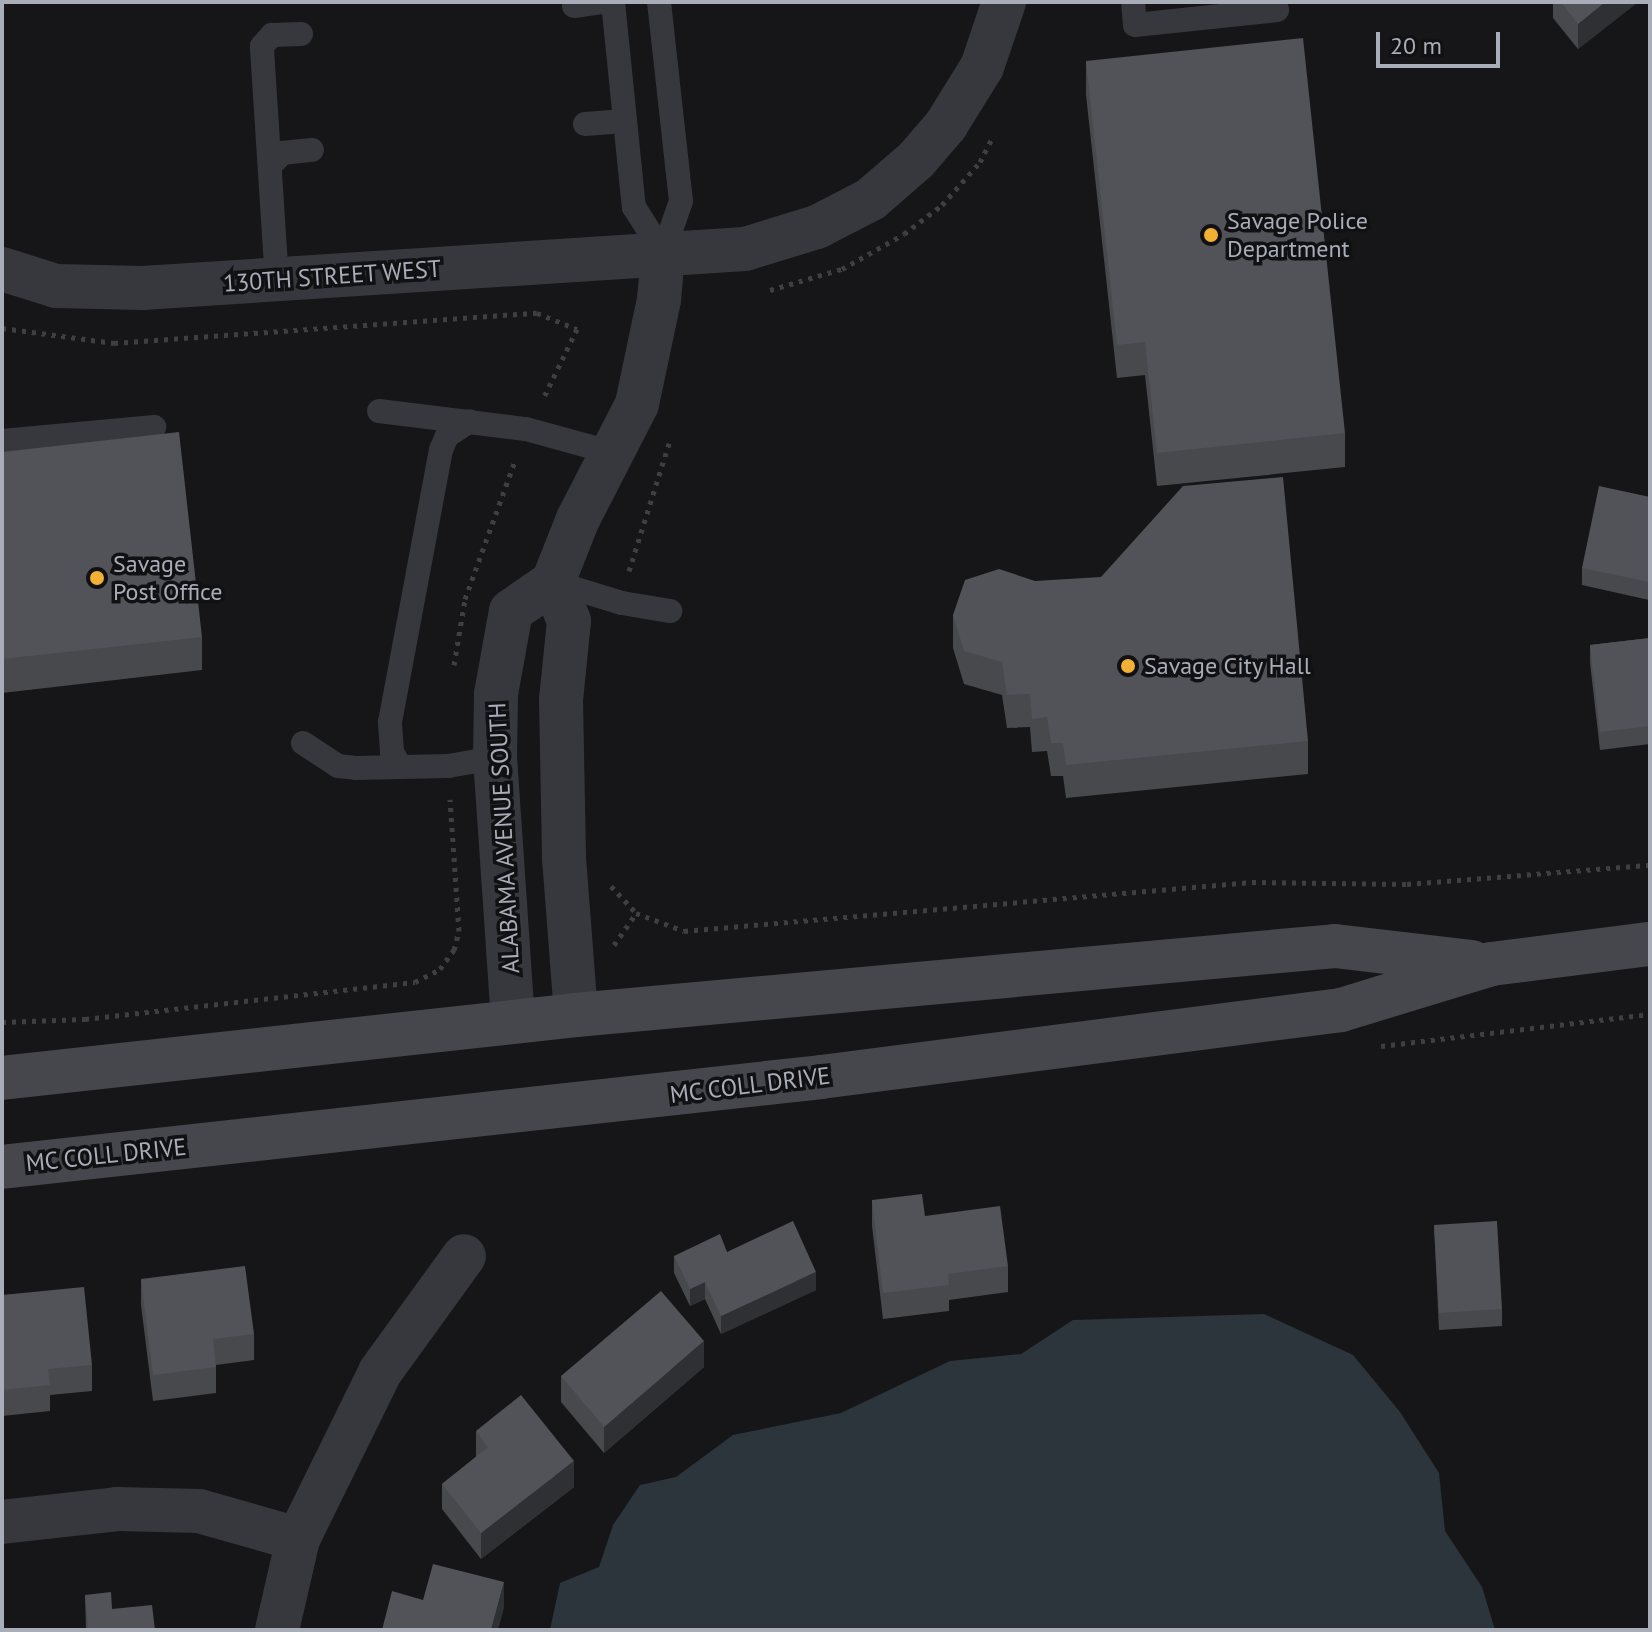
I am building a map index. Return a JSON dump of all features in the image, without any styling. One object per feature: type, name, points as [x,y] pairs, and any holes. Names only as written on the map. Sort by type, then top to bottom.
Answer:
[{"type":"main road","name":"MC COLL DRIVE","points":[[2,1167],[821,1077],[1341,1010],[1491,964],[1650,944]]},
{"type":"main road","name":"MC COLL DRIVE","points":[[2,1078],[513,1021],[1335,946],[1491,964]]},
{"type":"street","name":"130TH STREET WEST","points":[[2,269],[56,286],[277,281],[745,249],[817,227],[871,199],[916,160],[946,125],[982,67],[1004,2]]},
{"type":"street","points":[[576,1015],[564,858],[562,732],[569,621],[553,582],[578,519],[637,404],[659,300],[663,253]]},
{"type":"street","name":"ALABAMA AVENUE SOUTH","points":[[513,1021],[495,758],[496,694],[511,611],[553,582]]},
{"type":"street","points":[[277,1630],[298,1539],[380,1372],[464,1256]]},
{"type":"street","points":[[2,1522],[165,1509],[199,1511],[298,1539]]},
{"type":"lane","points":[[574,6],[602,2]]},
{"type":"lane","points":[[613,2],[634,207],[663,253]]},
{"type":"lane","points":[[659,2],[681,201],[663,253]]},
{"type":"lane","points":[[1133,2],[1135,25],[1277,10]]},
{"type":"lane","points":[[277,281],[262,46],[272,35],[301,34]]},
{"type":"lane","points":[[585,124],[625,121]]},
{"type":"lane","points":[[270,166],[282,153],[312,150]]},
{"type":"lane","points":[[379,411],[526,429],[613,453]]},
{"type":"lane","points":[[400,767],[392,752],[390,722],[441,450],[447,436],[470,421]]},
{"type":"lane","points":[[2,441],[154,427]]},
{"type":"lane","points":[[553,582],[622,603],[670,611]]},
{"type":"lane","points":[[303,743],[338,766],[400,767],[495,758]]},
{"type":"path","points":[[763,291],[790,287],[842,269],[904,234],[951,195],[980,162],[1000,124]]},
{"type":"path","points":[[2,328],[114,343],[537,313],[577,329]]},
{"type":"path","points":[[622,603],[634,543],[672,431]]},
{"type":"path","points":[[608,883],[636,913],[684,931],[1252,882],[1407,884],[1650,865]]},
{"type":"shaded area","points":[[1264,1314],[1353,1355],[1400,1412],[1439,1473],[1445,1531],[1482,1587],[1495,1630],[550,1630],[560,1583],[599,1567],[613,1525],[640,1485],[676,1477],[733,1435],[841,1413],[950,1361],[1021,1354],[1073,1320]]},
{"type":"building","points":[[1561,2],[1605,2],[1578,24]]},
{"type":"building","name":"Savage Police Department","points":[[1303,38],[1345,433],[1157,453],[1145,342],[1117,345],[1086,61]]},
{"type":"building","name":"Savage Post Office","points":[[179,432],[202,637],[2,659],[2,452]]},
{"type":"building","name":"Savage City Hall","points":[[1283,477],[1308,741],[1066,765],[1063,743],[1051,743],[1047,717],[1032,719],[1030,694],[1007,695],[1002,662],[964,651],[953,615],[965,580],[999,569],[1035,581],[1101,577],[1183,486]]},
{"type":"building","points":[[1599,486],[1650,497],[1649,582],[1582,568]]},
{"type":"building","points":[[1650,638],[1650,726],[1600,732],[1590,645]]},
{"type":"building","points":[[922,1194],[925,1216],[1000,1206],[1008,1266],[948,1274],[949,1285],[883,1293],[872,1200]]},
{"type":"building","points":[[793,1221],[816,1272],[721,1316],[705,1282],[690,1289],[674,1256],[720,1234],[727,1252]]},
{"type":"building","points":[[1497,1221],[1502,1309],[1439,1313],[1434,1225]]},
{"type":"building","points":[[245,1266],[254,1334],[213,1339],[216,1367],[153,1375],[141,1279]]},
{"type":"building","points":[[84,1287],[92,1365],[48,1369],[50,1385],[2,1390],[2,1295]]},
{"type":"building","points":[[661,1291],[704,1341],[604,1427],[561,1376]]},
{"type":"building","points":[[521,1395],[574,1461],[481,1533],[442,1484],[488,1447],[476,1431]]},
{"type":"building","points":[[433,1564],[504,1582],[491,1630],[382,1630],[392,1591],[423,1600]]},
{"type":"building","points":[[111,1592],[112,1609],[152,1605],[155,1630],[88,1630],[85,1595]]},
{"type":"place","name":"Savage Police Department","points":[[1211,235]]},
{"type":"place","name":"Savage Post Office","points":[[97,578]]},
{"type":"place","name":"Savage City Hall","points":[[1128,666]]}]
